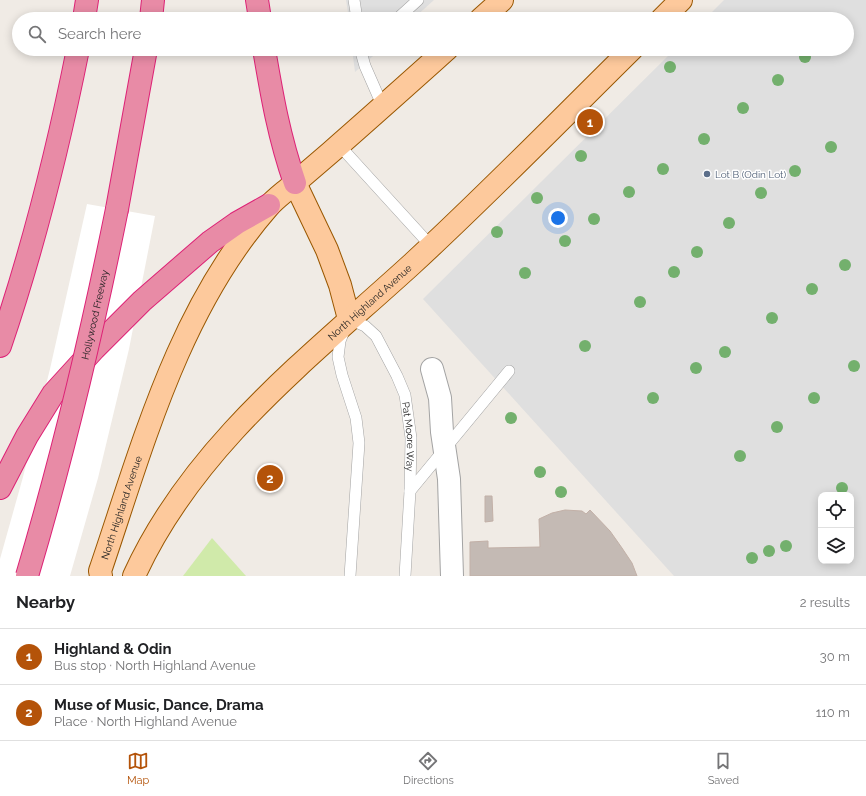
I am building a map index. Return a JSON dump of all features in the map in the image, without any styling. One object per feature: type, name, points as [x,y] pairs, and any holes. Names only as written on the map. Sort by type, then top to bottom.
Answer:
[{"type":"highway","points":[[85,12],[87,0]]},
{"type":"highway","points":[[151,12],[153,0]]},
{"type":"highway","points":[[257,0],[259,12]]},
{"type":"highway","points":[[0,346],[12,311],[40,214],[63,123],[77,56]]},
{"type":"highway","name":"Hollywood Freeway","points":[[27,576],[68,428],[92,328],[145,56]]},
{"type":"highway","points":[[265,56],[275,113],[284,150],[295,183]]},
{"type":"highway","points":[[0,488],[27,436],[54,394],[94,349],[142,301],[210,242],[237,223],[269,205]]},
{"type":"main road","points":[[489,12],[502,0]]},
{"type":"main road","points":[[669,12],[681,0]]},
{"type":"main road","name":"North Highland Avenue","points":[[101,576],[100,571],[157,405],[188,332],[225,262],[246,232],[269,205],[383,107],[439,56]]},
{"type":"main road","name":"North Highland Avenue","points":[[134,576],[142,558],[167,516],[190,481],[220,445],[294,368],[430,246],[625,56]]},
{"type":"main road","points":[[295,183],[327,250],[340,285],[349,319]]},
{"type":"street","points":[[432,369],[440,398],[449,480],[452,576]]},
{"type":"lane","points":[[354,0],[356,12]]},
{"type":"lane","points":[[405,12],[418,0]]},
{"type":"lane","points":[[363,56],[365,66],[383,107]]},
{"type":"lane","points":[[339,145],[430,246]]},
{"type":"lane","points":[[349,319],[340,341],[338,358],[356,418],[359,443],[350,576]]},
{"type":"lane","name":"Pat Moore Way","points":[[349,319],[365,326],[376,336],[397,376],[405,395],[411,438],[410,491],[405,576]]},
{"type":"lane","points":[[410,491],[509,371]]},
{"type":"green space","points":[[212,538],[246,576],[183,576]]},
{"type":"shaded area","points":[[346,0],[434,0],[421,12],[348,12]]},
{"type":"shaded area","name":"Lot B (Odin Lot)","points":[[724,0],[866,0],[866,576],[674,576],[423,299],[668,56],[854,56],[854,12],[712,12]]},
{"type":"shaded area","points":[[353,56],[373,56],[355,72]]},
{"type":"pier","points":[[87,204],[155,216],[129,349],[98,478],[70,576],[0,576],[0,559],[23,477],[50,369]]},
{"type":"building","points":[[485,496],[492,496],[493,521],[485,522]]},
{"type":"building","points":[[565,510],[582,511],[586,514],[590,510],[610,531],[632,563],[637,576],[470,576],[470,542],[488,541],[488,548],[540,547],[539,519],[552,513]]},
{"type":"place","name":"Highland & Odin","points":[[590,122]]},
{"type":"place","name":"Lot B (Odin Lot)","points":[[707,174]]},
{"type":"place","name":"Muse of Music, Dance, Drama","points":[[270,478]]}]
